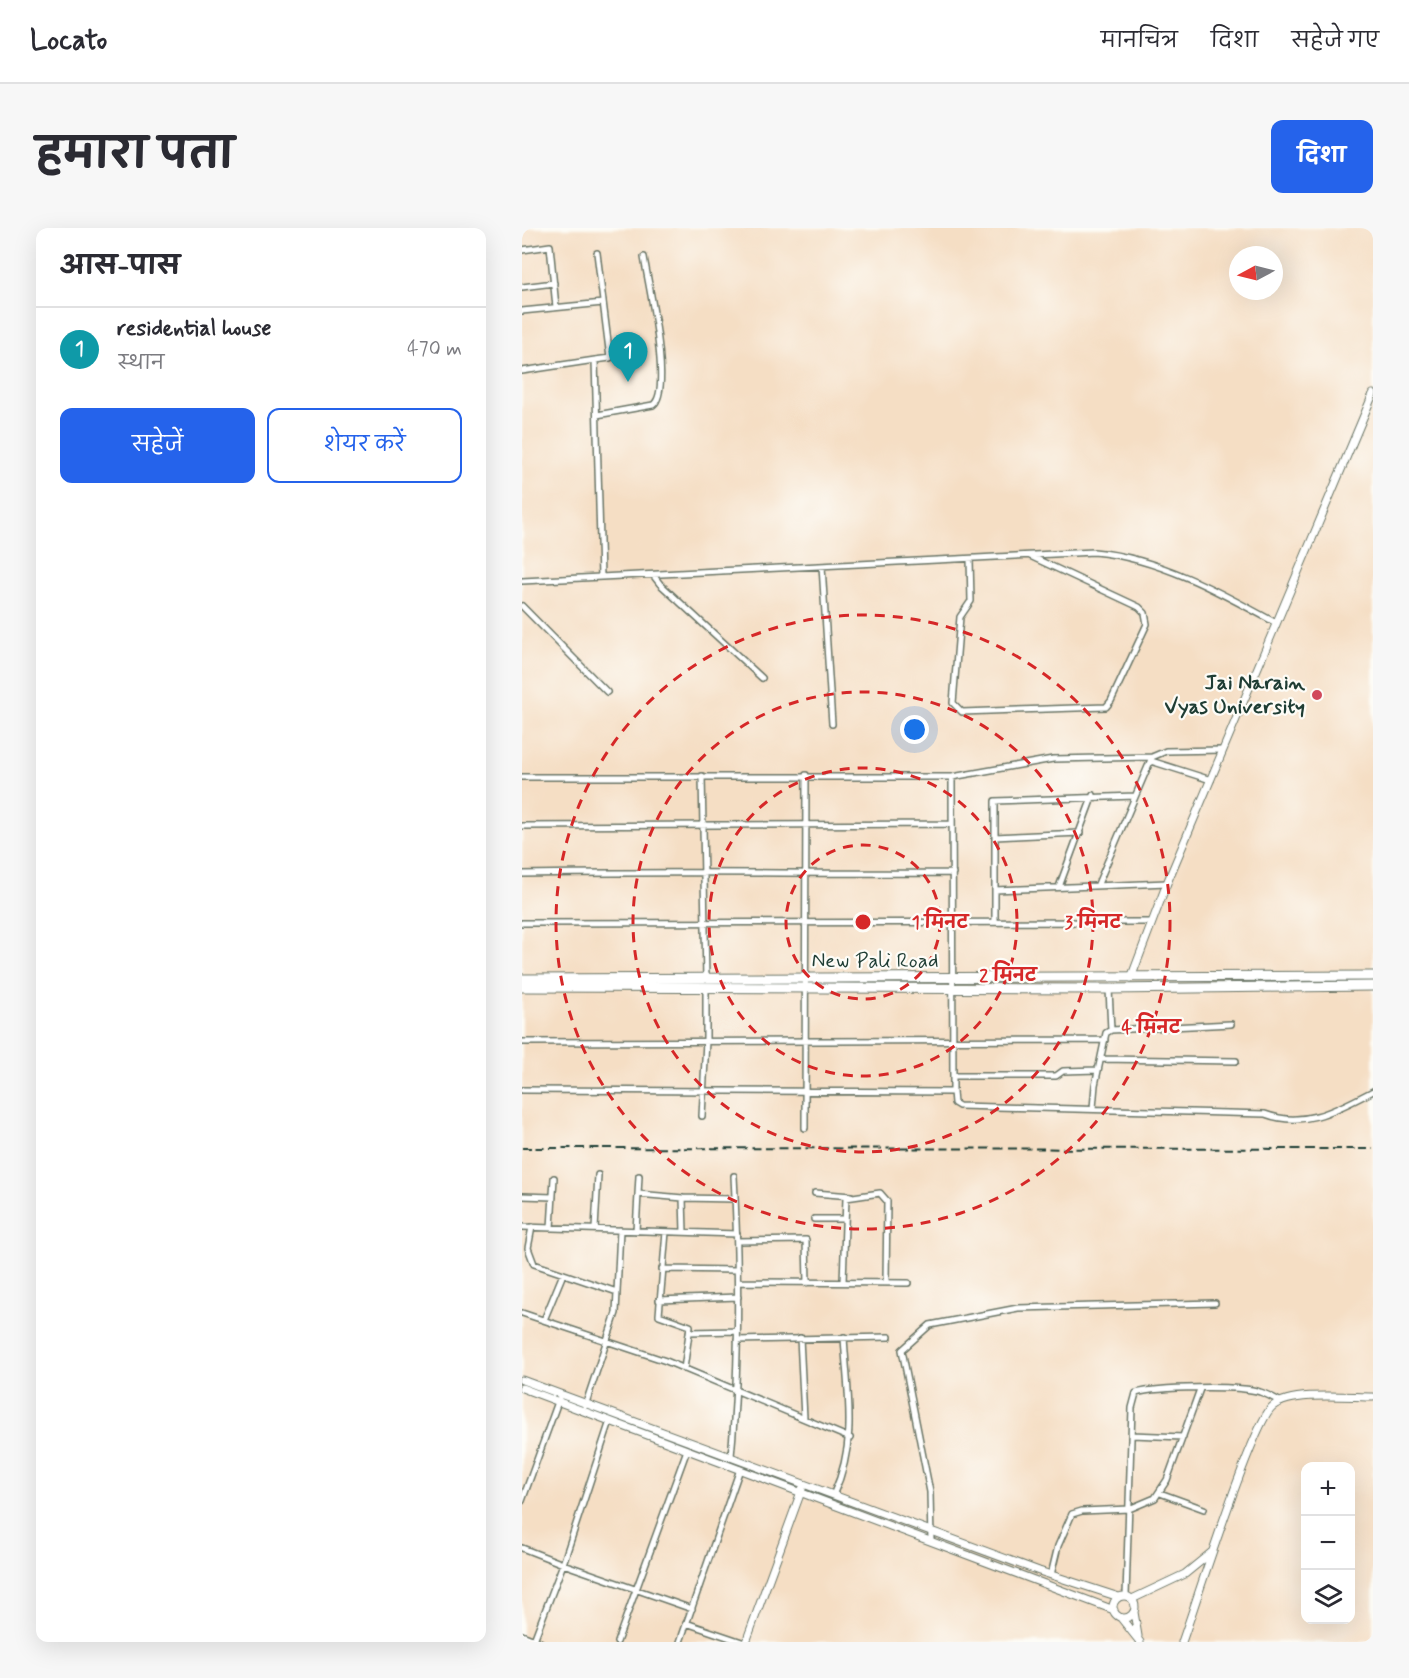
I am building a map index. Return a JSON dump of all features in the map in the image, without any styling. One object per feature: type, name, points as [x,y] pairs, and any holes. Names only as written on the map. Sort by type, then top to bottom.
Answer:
[{"type":"highway","name":"New Pali Road","points":[[522,979],[805,984],[1373,976]]},
{"type":"highway","name":"New Pali Road","points":[[522,987],[706,983]]},
{"type":"highway","name":"New Pali Road","points":[[954,983],[1109,989],[1373,986]]},
{"type":"street","points":[[522,250],[550,246],[556,307]]},
{"type":"street","points":[[522,371],[610,358],[597,254]]},
{"type":"street","points":[[597,415],[653,405],[657,402],[661,391],[660,361],[644,257]]},
{"type":"street","points":[[522,287],[554,283]]},
{"type":"street","points":[[522,311],[603,303]]},
{"type":"street","points":[[595,360],[601,577]]},
{"type":"street","points":[[1131,978],[1167,883],[1373,394]]},
{"type":"street","points":[[522,581],[1094,552],[1143,561],[1226,596],[1276,623]]},
{"type":"street","points":[[970,559],[972,592],[971,602],[960,617],[953,703],[956,709],[962,712],[1106,707],[1111,701],[1147,624],[1145,613],[1139,607],[1029,555]]},
{"type":"street","points":[[822,566],[832,724]]},
{"type":"street","points":[[653,575],[762,678]]},
{"type":"street","points":[[522,606],[607,692]]},
{"type":"street","points":[[1098,884],[1151,759],[1166,751],[1223,750]]},
{"type":"street","points":[[522,777],[806,775],[952,777],[1053,759],[1151,759],[1210,780]]},
{"type":"street","points":[[805,1128],[806,775]]},
{"type":"street","points":[[702,776],[706,922],[705,1090],[702,1116]]},
{"type":"street","points":[[952,777],[954,1103],[959,1106],[1265,1114],[1280,1120],[1299,1121],[1318,1117],[1373,1090]]},
{"type":"street","points":[[995,922],[994,806],[999,799],[1093,795],[1135,796]]},
{"type":"street","points":[[1059,886],[1093,795]]},
{"type":"street","points":[[522,826],[952,824]]},
{"type":"street","points":[[995,837],[1080,832]]},
{"type":"street","points":[[522,874],[704,871],[806,874],[953,873]]},
{"type":"street","points":[[995,890],[1098,884],[1167,883]]},
{"type":"street","points":[[522,923],[1151,922]]},
{"type":"street","points":[[1109,989],[1111,1030]]},
{"type":"street","points":[[1093,1108],[1106,1033],[1111,1030],[1232,1024]]},
{"type":"street","points":[[522,1042],[1105,1040]]},
{"type":"street","points":[[1101,1059],[1236,1061]]},
{"type":"street","points":[[953,1076],[1056,1076],[1063,1071],[1098,1070]]},
{"type":"street","points":[[522,1090],[953,1092]]},
{"type":"street","points":[[596,1229],[598,1175]]},
{"type":"street","points":[[636,1231],[639,1176]]},
{"type":"street","points":[[731,1456],[737,1390],[738,1270],[735,1176]]},
{"type":"street","points":[[551,1228],[554,1178]]},
{"type":"street","points":[[815,1193],[851,1196],[880,1193],[887,1201],[886,1282]]},
{"type":"street","points":[[638,1194],[735,1199]]},
{"type":"street","points":[[522,1196],[553,1197]]},
{"type":"street","points":[[843,1282],[845,1202],[851,1196]]},
{"type":"street","points":[[683,1198],[684,1232]]},
{"type":"street","points":[[814,1219],[845,1219]]},
{"type":"street","points":[[522,1227],[684,1232],[806,1240],[807,1283]]},
{"type":"street","points":[[532,1227],[528,1248],[530,1260],[538,1266],[617,1292]]},
{"type":"street","points":[[584,1407],[616,1314],[620,1230]]},
{"type":"street","points":[[666,1232],[659,1315],[690,1326],[684,1369]]},
{"type":"street","points":[[662,1269],[738,1270]]},
{"type":"street","points":[[544,1320],[563,1274]]},
{"type":"street","points":[[738,1282],[908,1283]]},
{"type":"street","points":[[659,1300],[738,1297]]},
{"type":"street","points":[[931,1541],[930,1492],[902,1350],[930,1325],[1018,1308],[1215,1303]]},
{"type":"street","points":[[522,1313],[607,1339],[737,1390],[850,1438]]},
{"type":"street","points":[[689,1332],[737,1331]]},
{"type":"street","points":[[834,1493],[841,1477],[850,1438],[844,1337]]},
{"type":"street","points":[[737,1340],[889,1337]]},
{"type":"street","points":[[800,1338],[804,1418]]},
{"type":"street","points":[[522,1380],[584,1407],[804,1482],[1051,1575],[1126,1597],[1135,1605],[1134,1612],[1140,1642]]},
{"type":"street","points":[[522,1388],[559,1397]]},
{"type":"street","points":[[1051,1575],[1058,1546],[1072,1514],[1082,1511],[1129,1509],[1147,1503],[1160,1493],[1200,1389]]},
{"type":"street","points":[[1126,1597],[1132,1408],[1136,1393],[1200,1389],[1247,1390],[1260,1392],[1281,1402]]},
{"type":"street","points":[[522,1501],[559,1397]]},
{"type":"street","points":[[1182,1642],[1263,1420],[1272,1407],[1281,1402],[1305,1397],[1373,1397]]},
{"type":"street","points":[[584,1407],[610,1421],[1114,1610],[1140,1642]]},
{"type":"street","points":[[534,1640],[563,1564],[610,1421]]},
{"type":"street","points":[[1132,1436],[1183,1437]]},
{"type":"street","points":[[617,1642],[687,1450]]},
{"type":"street","points":[[680,1642],[740,1469]]},
{"type":"street","points":[[747,1642],[804,1482]]},
{"type":"street","points":[[1160,1493],[1204,1509]]},
{"type":"street","points":[[522,1548],[692,1609]]},
{"type":"street","points":[[1114,1610],[1114,1602],[1185,1574],[1215,1549]]},
{"type":"street","points":[[1121,1618],[1128,1617],[1134,1612]]},
{"type":"street","points":[[686,1623],[742,1642]]},
{"type":"street","points":[[522,1635],[540,1642]]},
{"type":"railway","points":[[522,1148],[1373,1149]]},
{"type":"place","name":"residential house","points":[[628,382]]},
{"type":"place","name":"Jai Narain Vyas University","points":[[1317,695]]}]
